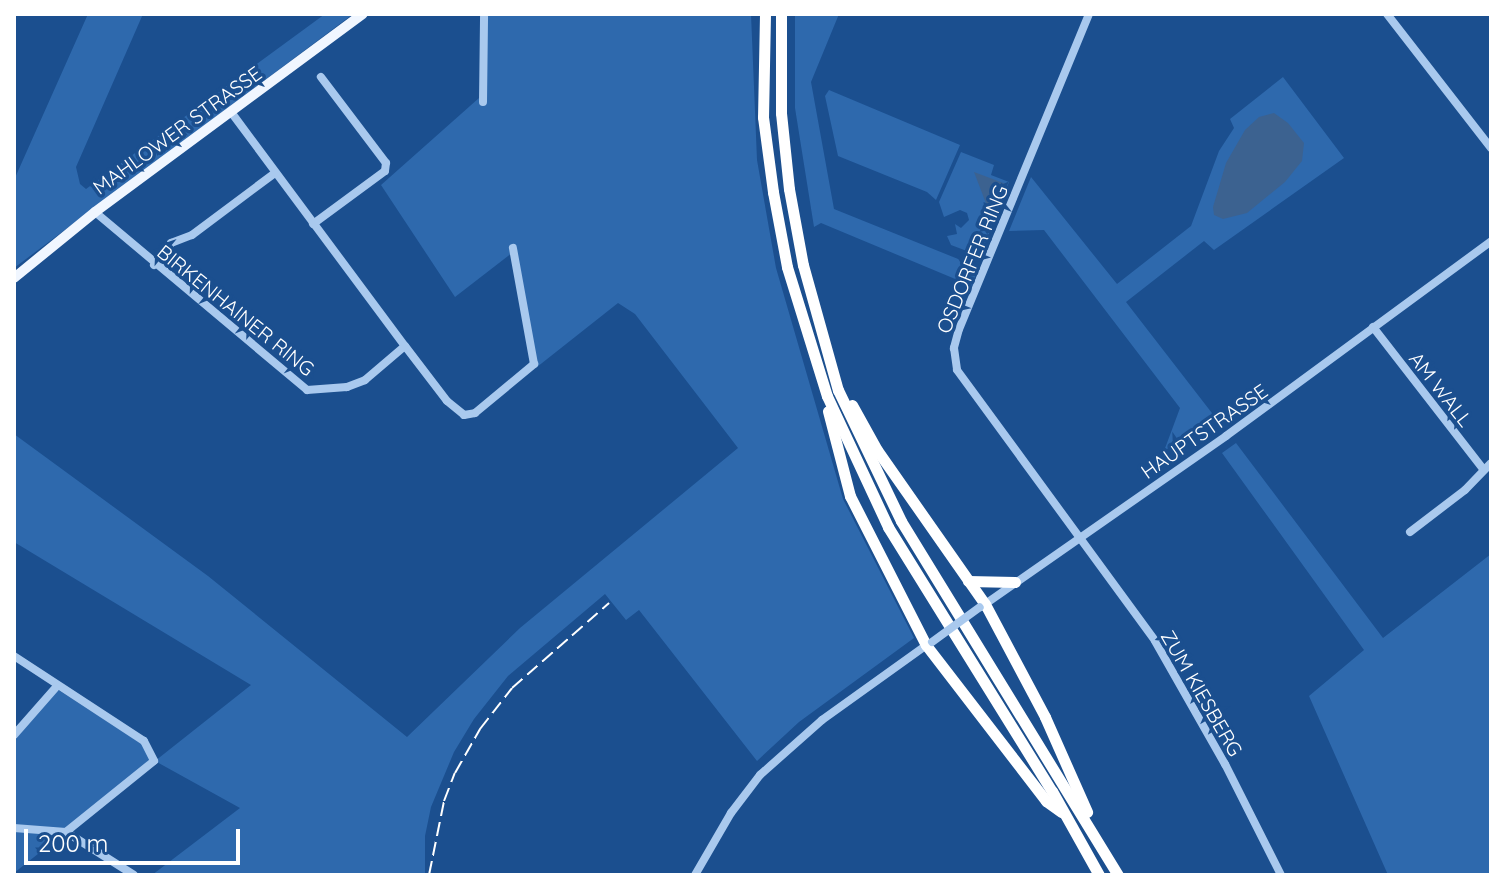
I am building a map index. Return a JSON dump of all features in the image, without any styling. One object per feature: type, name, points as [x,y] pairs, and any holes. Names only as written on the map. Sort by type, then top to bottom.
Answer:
[{"type":"highway","points":[[757,14],[762,45]]},
{"type":"highway","points":[[765,14],[763,117],[778,221],[792,282],[827,396],[835,445],[850,496],[929,643],[1046,801],[1064,815]]},
{"type":"highway","points":[[781,14],[781,113],[789,189],[803,265],[828,357],[862,445],[901,521],[1118,875]]},
{"type":"highway","points":[[828,357],[877,450],[983,606],[1071,771],[1093,831]]},
{"type":"highway","points":[[827,396],[888,527],[1099,875]]},
{"type":"highway","points":[[968,581],[1015,582]]},
{"type":"main road","name":"MAHLOWER STRASSE","points":[[14,278],[95,212],[363,14]]},
{"type":"street","points":[[483,102],[487,29],[484,14]]},
{"type":"street","name":"OSDORFER RING","points":[[1080,536],[957,370],[954,348],[959,329],[1089,14]]},
{"type":"street","points":[[1387,14],[1491,148]]},
{"type":"street","points":[[313,224],[385,171],[386,163],[321,77]]},
{"type":"street","points":[[231,112],[447,401],[464,415],[475,413],[534,364],[513,248]]},
{"type":"street","points":[[154,265],[171,243],[192,235],[275,173]]},
{"type":"street","name":"BIRKENHAINER RING","points":[[95,212],[154,265],[307,390],[347,387],[365,380],[405,346]]},
{"type":"street","name":"HAUPTSTRASSE","points":[[695,875],[724,823],[760,775],[822,720],[1226,436],[1491,241]]},
{"type":"street","name":"AM WALL","points":[[1373,327],[1487,466],[1465,490],[1410,532]]},
{"type":"street","name":"ZUM KIESBERG","points":[[1080,536],[1155,641],[1219,754],[1281,875]]},
{"type":"street","points":[[14,656],[144,741],[154,761],[66,832]]},
{"type":"street","points":[[14,735],[57,686]]},
{"type":"street","points":[[14,828],[66,832],[134,875]]},
{"type":"shaded area","points":[[88,14],[143,14],[76,167],[80,184],[86,189],[325,14],[353,14],[14,268],[14,180]]},
{"type":"shaded area","points":[[484,14],[751,14],[757,160],[776,268],[843,499],[914,638],[799,722],[757,761],[639,610],[626,620],[605,594],[508,676],[474,719],[454,752],[431,807],[425,836],[425,875],[152,875],[240,808],[155,761],[251,685],[14,542],[14,434],[208,576],[407,737],[520,628],[738,448],[635,314],[618,303],[537,367],[516,250],[455,297],[381,185],[479,98]]},
{"type":"shaded area","points":[[795,14],[839,14],[811,82],[834,209],[978,267],[972,286],[821,223],[814,227],[795,108]]},
{"type":"shaded area","points":[[1283,77],[1344,158],[1214,250],[1204,241],[1126,302],[1215,417],[1164,451],[1180,408],[1044,230],[1009,231],[1031,177],[1117,284],[1191,226],[1219,151],[1234,128],[1230,119]]},
{"type":"shaded area","points":[[829,90],[960,145],[936,200],[927,192],[838,156],[825,96]]},
{"type":"shaded area","points":[[1274,113],[1288,123],[1304,143],[1302,161],[1285,182],[1247,213],[1223,219],[1214,215],[1213,207],[1226,163],[1245,130],[1259,117]]},
{"type":"shaded area","points":[[961,152],[994,165],[991,175],[1009,182],[980,256],[951,245],[947,236],[957,234],[955,224],[961,228],[969,220],[967,213],[960,210],[944,217],[939,202]]},
{"type":"shaded area","points":[[974,172],[1006,184],[992,219]]},
{"type":"shaded area","points":[[1236,443],[1383,638],[1491,554],[1491,875],[1388,875],[1309,696],[1364,650],[1222,453]]},
{"type":"shaded area","points":[[57,689],[142,744],[155,761],[14,873],[14,741]]},
{"type":"railway","points":[[429,875],[444,801],[455,773],[480,729],[512,688],[609,603]]}]
